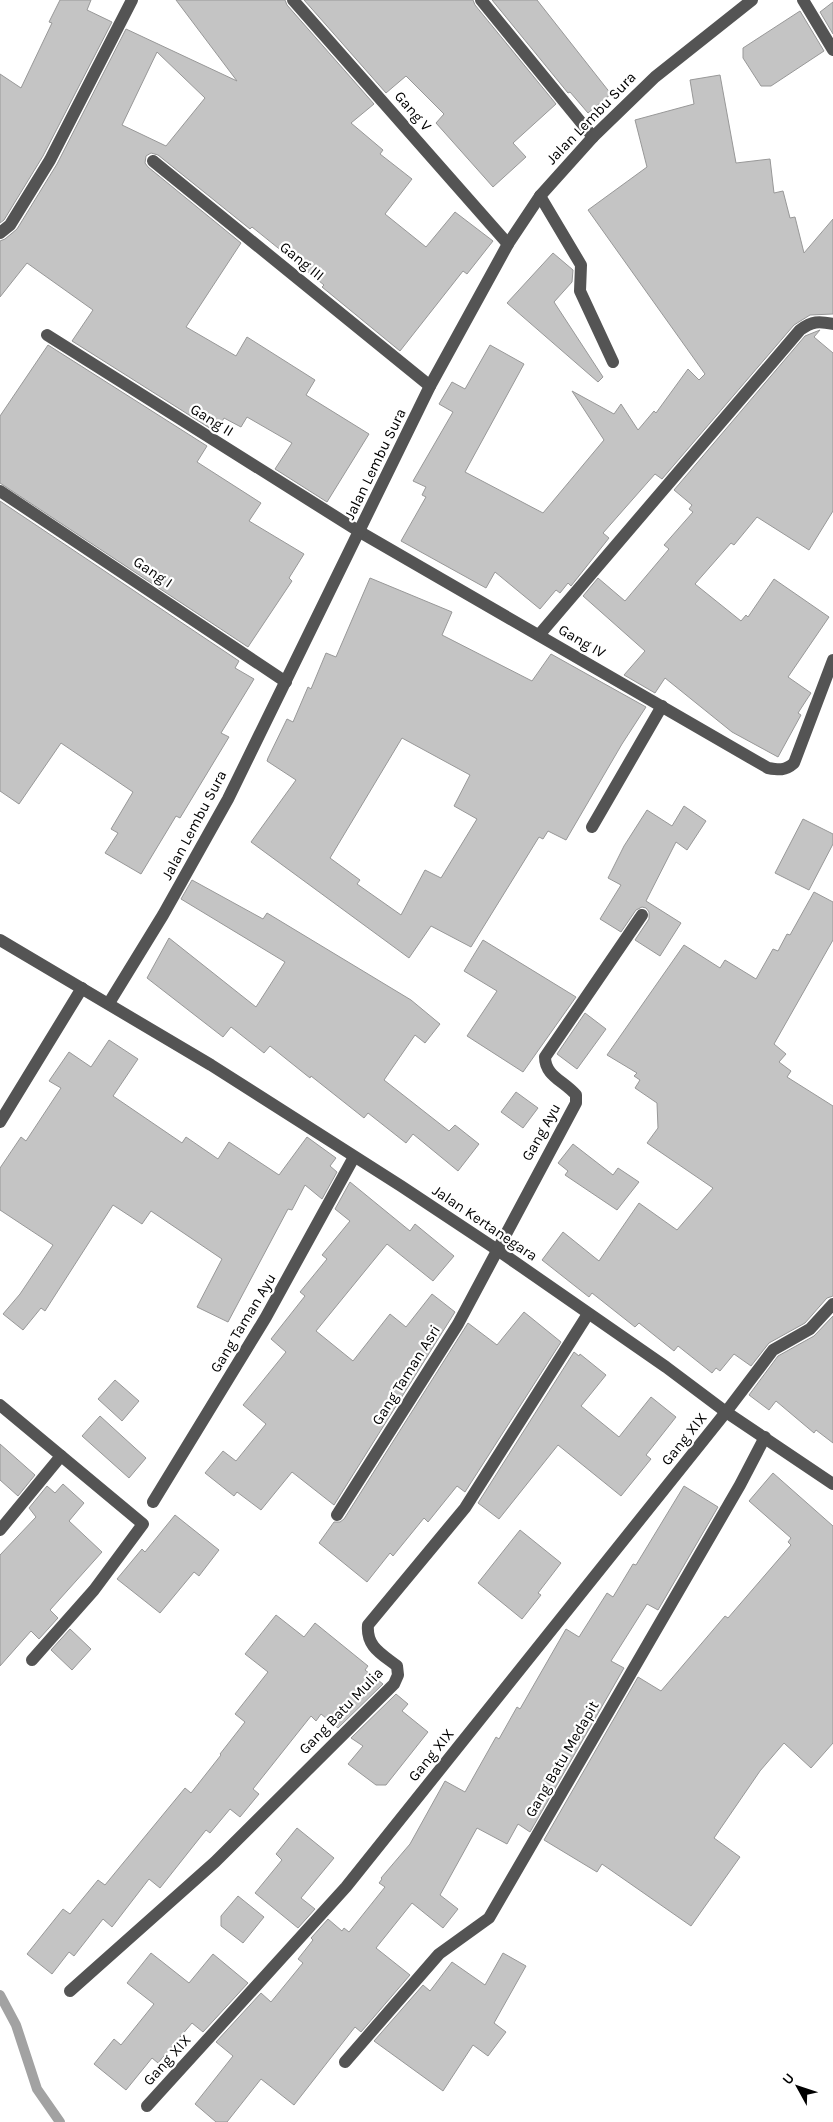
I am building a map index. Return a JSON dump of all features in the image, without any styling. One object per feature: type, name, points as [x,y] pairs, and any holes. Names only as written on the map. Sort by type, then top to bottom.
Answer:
[{"type":"street","points":[[0,233],[10,225],[50,160],[132,0]]},
{"type":"street","name":"Gang V","points":[[293,0],[508,244]]},
{"type":"street","points":[[481,0],[593,136]]},
{"type":"street","name":"Jalan Lembu Sura","points":[[108,1003],[177,890],[228,799],[430,386],[508,244],[540,196],[593,136],[655,77],[752,0]]},
{"type":"street","points":[[803,0],[833,50]]},
{"type":"street","name":"Gang III","points":[[153,161],[430,386]]},
{"type":"street","points":[[540,196],[581,265],[580,290],[613,362]]},
{"type":"street","points":[[539,635],[800,330],[809,323],[817,321],[833,324]]},
{"type":"street","name":"Gang II","points":[[47,335],[360,532]]},
{"type":"street","name":"Gang I","points":[[0,491],[286,682]]},
{"type":"street","name":"Gang IV","points":[[360,532],[768,768],[782,770],[789,768],[794,763],[833,660]]},
{"type":"street","points":[[592,827],[662,706]]},
{"type":"street","name":"Gang Ayu","points":[[496,1249],[576,1103],[576,1094],[548,1071],[545,1065],[545,1056],[642,915]]},
{"type":"street","name":"Jalan Kertanegara","points":[[0,940],[108,1003],[293,1116],[496,1249],[666,1367],[726,1412],[833,1484]]},
{"type":"street","points":[[0,1122],[82,988]]},
{"type":"street","name":"Gang Taman Ayu","points":[[153,1502],[266,1317],[354,1157]]},
{"type":"street","name":"Gang Taman Asri","points":[[337,1515],[458,1324],[496,1249]]},
{"type":"street","name":"Gang XIX","points":[[147,2106],[346,1888],[726,1412],[773,1350],[810,1329],[833,1304]]},
{"type":"street","name":"Gang Batu Mulia","points":[[70,1992],[215,1862],[394,1684],[398,1676],[396,1666],[373,1647],[367,1636],[368,1625],[465,1508],[588,1314]]},
{"type":"street","points":[[0,1405],[143,1524],[94,1590],[32,1660]]},
{"type":"street","name":"Gang Batu Medapit","points":[[344,2062],[439,1954],[489,1918],[740,1485],[765,1437]]},
{"type":"street","points":[[0,1530],[61,1456]]},
{"type":"building","points":[[60,0],[91,0],[87,10],[112,22],[43,156],[4,220],[0,223],[0,74],[21,88],[52,23],[49,22]]},
{"type":"building","points":[[176,0],[285,0],[287,5],[374,104],[351,123],[383,150],[380,154],[412,179],[385,214],[426,247],[455,212],[493,241],[467,274],[463,271],[400,351],[322,287],[324,285],[252,227],[250,229],[158,155],[151,153],[146,156],[145,163],[148,167],[241,243],[186,327],[236,356],[247,337],[315,380],[306,395],[369,434],[327,502],[275,469],[292,443],[247,417],[241,427],[224,418],[216,432],[72,341],[93,310],[27,263],[0,297],[0,241],[17,229],[57,164],[126,29],[237,81]],"holes":[[[157,52],[205,98],[166,146],[122,125]]]},
{"type":"building","points":[[304,0],[473,0],[475,5],[556,104],[513,143],[526,157],[493,187],[436,123],[444,114],[406,76],[386,93]]},
{"type":"building","points":[[492,0],[537,0],[611,94],[588,113],[570,92],[568,93]]},
{"type":"building","points":[[833,2],[833,34],[820,12]]},
{"type":"building","points":[[800,11],[824,51],[771,86],[761,86],[743,58],[743,48]]},
{"type":"building","points":[[720,75],[736,163],[770,159],[774,193],[783,191],[790,218],[795,217],[804,253],[833,219],[833,314],[810,315],[794,325],[662,479],[655,474],[603,533],[609,538],[571,586],[568,583],[560,593],[556,590],[540,609],[495,572],[486,588],[401,541],[426,497],[422,495],[426,487],[413,481],[453,412],[439,404],[452,382],[465,389],[490,345],[524,364],[465,472],[543,513],[604,440],[572,391],[614,414],[621,404],[638,430],[654,411],[656,413],[688,369],[699,380],[705,374],[588,210],[647,167],[635,120],[694,104],[690,80]]},
{"type":"building","points":[[553,253],[573,270],[572,282],[554,302],[603,377],[598,382],[507,303]]},
{"type":"building","points":[[820,330],[814,337],[833,353],[833,511],[809,550],[757,517],[734,545],[731,543],[695,584],[741,621],[746,615],[748,617],[774,579],[829,617],[788,677],[811,693],[798,713],[801,715],[778,757],[732,732],[665,678],[655,693],[624,675],[645,651],[583,596],[598,578],[625,601],[669,549],[664,545],[693,512],[689,509],[692,505],[674,490],[805,336]]},
{"type":"building","points":[[48,345],[207,446],[197,462],[261,503],[249,521],[304,554],[289,578],[292,581],[248,647],[0,483],[0,416]]},
{"type":"building","points":[[0,501],[239,661],[235,668],[254,679],[221,733],[229,737],[180,818],[176,816],[141,874],[105,853],[118,833],[111,829],[133,792],[61,743],[19,804],[0,791]]},
{"type":"building","points":[[370,578],[452,612],[442,635],[532,681],[551,654],[646,707],[566,840],[548,831],[543,839],[539,837],[471,947],[431,926],[409,958],[251,842],[296,780],[267,761],[268,758],[287,719],[293,722],[308,687],[311,689],[326,653],[336,657]],"holes":[[[402,738],[470,775],[454,806],[477,819],[441,878],[425,870],[401,915],[357,884],[360,880],[330,858]]]},
{"type":"building","points":[[684,806],[706,821],[687,850],[676,842],[646,901],[681,923],[660,956],[635,940],[649,919],[649,912],[646,908],[642,907],[636,910],[621,932],[600,919],[621,885],[608,878],[624,846],[647,810],[672,826]]},
{"type":"building","points":[[803,819],[833,834],[833,844],[809,890],[775,873]]},
{"type":"building","points":[[192,880],[263,919],[267,913],[411,1000],[440,1024],[425,1043],[415,1035],[384,1080],[449,1131],[455,1125],[479,1144],[458,1171],[413,1134],[406,1143],[368,1113],[364,1118],[270,1046],[264,1053],[231,1027],[223,1037],[147,978],[169,938],[256,1007],[285,962],[181,899]]},
{"type":"building","points":[[814,892],[833,902],[833,940],[774,1044],[786,1054],[779,1062],[791,1071],[787,1077],[833,1106],[833,1296],[827,1298],[805,1323],[769,1343],[751,1366],[734,1354],[720,1371],[716,1368],[712,1373],[678,1346],[674,1351],[639,1323],[635,1327],[592,1293],[589,1297],[542,1260],[563,1232],[599,1261],[639,1203],[677,1230],[713,1188],[647,1143],[658,1128],[657,1103],[635,1088],[640,1080],[634,1076],[637,1073],[607,1055],[684,945],[720,968],[725,960],[756,979],[773,949],[778,951],[787,934],[790,935]]},
{"type":"building","points":[[483,940],[576,997],[523,1072],[467,1036],[497,991],[464,971]]},
{"type":"building","points":[[585,1013],[606,1029],[577,1069],[557,1054]]},
{"type":"building","points":[[109,1040],[138,1059],[113,1096],[182,1143],[186,1137],[218,1159],[229,1142],[279,1175],[307,1137],[336,1158],[330,1166],[337,1172],[322,1199],[305,1185],[292,1210],[288,1209],[228,1322],[197,1307],[222,1259],[151,1211],[142,1224],[113,1205],[45,1311],[41,1308],[23,1330],[3,1314],[20,1294],[53,1245],[0,1210],[0,1168],[21,1137],[26,1141],[61,1088],[49,1081],[69,1052],[91,1067]]},
{"type":"building","points":[[516,1092],[538,1108],[523,1128],[501,1112]]},
{"type":"building","points":[[573,1144],[613,1175],[618,1168],[639,1182],[617,1210],[565,1175],[568,1171],[558,1163]]},
{"type":"building","points":[[350,1182],[410,1231],[415,1224],[454,1256],[433,1281],[387,1244],[316,1331],[353,1361],[390,1314],[406,1327],[432,1294],[455,1312],[334,1505],[292,1472],[261,1510],[237,1492],[234,1496],[205,1473],[223,1451],[236,1461],[266,1424],[243,1405],[286,1352],[271,1339],[305,1296],[300,1292],[327,1259],[322,1255],[350,1221],[335,1209]]},
{"type":"building","points":[[524,1312],[561,1342],[465,1492],[457,1486],[428,1522],[424,1518],[393,1556],[390,1553],[367,1582],[319,1543],[334,1522],[340,1522],[344,1519],[468,1323],[497,1345]]},
{"type":"building","points":[[833,1316],[833,1443],[816,1430],[814,1433],[776,1401],[769,1410],[749,1395],[778,1356],[814,1336]]},
{"type":"building","points":[[574,1352],[579,1356],[580,1354],[606,1375],[581,1406],[619,1437],[651,1397],[676,1417],[646,1455],[651,1459],[621,1496],[558,1445],[499,1519],[478,1503]]},
{"type":"building","points":[[115,1380],[139,1401],[122,1421],[98,1399]]},
{"type":"building","points":[[100,1416],[146,1458],[129,1478],[82,1436]]},
{"type":"building","points":[[0,1444],[35,1475],[18,1496],[0,1480]]},
{"type":"building","points":[[773,1473],[833,1526],[833,1743],[811,1768],[784,1743],[760,1771],[714,1838],[740,1857],[691,1926],[602,1864],[597,1872],[544,1840],[638,1677],[661,1691],[725,1616],[728,1618],[791,1545],[788,1542],[791,1538],[749,1501]]},
{"type":"building","points":[[63,1484],[84,1503],[69,1521],[102,1552],[50,1610],[58,1618],[39,1639],[31,1631],[0,1666],[0,1555],[36,1517],[29,1508],[47,1486],[55,1493]]},
{"type":"building","points":[[684,1486],[718,1507],[658,1610],[647,1604],[611,1661],[624,1668],[530,1832],[518,1824],[507,1844],[477,1828],[440,1895],[458,1909],[443,1928],[412,1903],[376,1948],[410,1975],[361,2032],[355,2027],[294,2105],[261,2079],[227,2122],[216,2122],[195,2104],[233,2056],[216,2042],[261,1993],[271,2002],[303,1963],[298,1959],[313,1940],[311,1938],[328,1919],[342,1931],[344,1928],[349,1932],[385,1887],[379,1883],[381,1878],[410,1844],[445,1781],[465,1792],[496,1737],[499,1739],[517,1707],[520,1709],[566,1629],[579,1637],[607,1593],[613,1597],[633,1564],[636,1565]]},
{"type":"building","points":[[175,1515],[219,1550],[199,1576],[194,1572],[160,1613],[117,1579],[142,1549],[145,1552]]},
{"type":"building","points":[[520,1530],[561,1563],[538,1593],[541,1595],[522,1619],[478,1583]]},
{"type":"building","points":[[276,1615],[304,1637],[315,1623],[368,1666],[365,1670],[383,1684],[338,1728],[321,1714],[316,1721],[311,1716],[253,1789],[259,1794],[240,1817],[230,1809],[210,1833],[206,1830],[160,1888],[149,1879],[112,1927],[103,1919],[74,1956],[69,1952],[52,1974],[27,1954],[63,1909],[70,1914],[98,1880],[105,1885],[185,1788],[191,1793],[221,1755],[245,1722],[235,1714],[268,1672],[245,1654]]},
{"type":"building","points":[[70,1629],[91,1649],[72,1670],[51,1650]]},
{"type":"building","points":[[396,1694],[408,1704],[402,1711],[428,1732],[386,1785],[376,1785],[348,1764],[363,1746],[351,1738]]},
{"type":"building","points":[[297,1828],[334,1858],[301,1898],[315,1909],[298,1928],[255,1893],[282,1860],[276,1854]]},
{"type":"building","points":[[238,1896],[264,1917],[243,1943],[221,1926],[221,1916]]},
{"type":"building","points":[[151,1953],[189,1983],[213,1954],[248,1983],[203,2032],[192,2023],[158,2063],[152,2058],[126,2090],[94,2064],[114,2039],[121,2045],[154,2004],[127,1983]]},
{"type":"building","points":[[503,1953],[526,1966],[494,2023],[506,2032],[488,2056],[473,2045],[443,2091],[374,2041],[423,1985],[430,1991],[452,1962],[485,1985]]},
{"type":"waterway","points":[[0,1995],[16,2025],[37,2089],[60,2122]]}]
